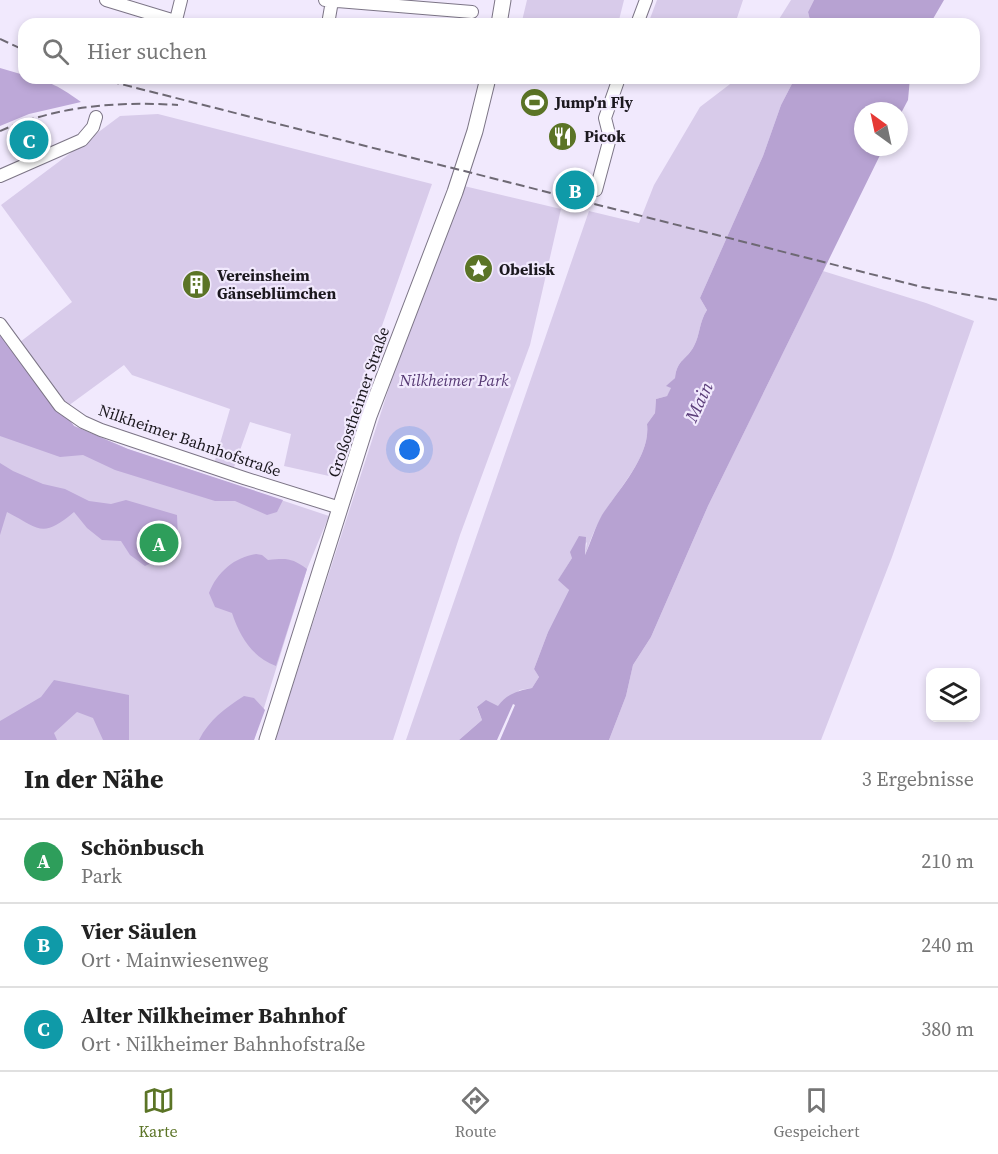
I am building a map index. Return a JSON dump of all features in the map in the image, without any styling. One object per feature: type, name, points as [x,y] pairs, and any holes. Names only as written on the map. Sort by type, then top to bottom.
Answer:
[{"type":"main road","points":[[500,18],[503,0]]},
{"type":"main road","name":"Großostheimer Straße","points":[[267,740],[369,416],[455,192],[475,131],[487,84]]},
{"type":"street","points":[[106,0],[140,5],[165,18]]},
{"type":"street","points":[[176,18],[181,0]]},
{"type":"street","points":[[639,18],[646,0]]},
{"type":"street","points":[[328,18],[328,1],[432,4],[472,12]]},
{"type":"street","points":[[596,190],[610,138],[605,118],[617,84]]},
{"type":"street","points":[[0,176],[82,140],[93,127],[96,117]]},
{"type":"street","name":"Nilkheimer Bahnhofstraße","points":[[0,324],[60,406],[83,422],[244,478],[340,508]]},
{"type":"green space","points":[[527,0],[624,0],[620,18],[523,18]]},
{"type":"green space","points":[[657,0],[743,0],[737,18],[650,18]]},
{"type":"green space","points":[[791,0],[814,0],[808,12],[810,18],[780,18]]},
{"type":"green space","points":[[730,84],[792,84],[781,105],[763,156],[700,298],[707,310],[694,346],[680,363],[675,378],[667,386],[672,388],[667,396],[656,399],[655,413],[647,424],[647,436],[639,460],[599,520],[585,555],[587,542],[572,558],[559,579],[569,590],[548,632],[534,669],[539,677],[532,688],[520,690],[498,707],[494,705],[477,708],[482,720],[459,740],[406,740],[589,211],[639,223],[654,185],[700,107]]},
{"type":"green space","points":[[158,114],[432,184],[329,476],[284,466],[291,434],[250,422],[233,470],[214,464],[230,409],[132,375],[124,365],[68,406],[20,342],[72,302],[1,205],[120,116]]},
{"type":"green space","name":"Nilkheimer Park","points":[[464,186],[561,209],[530,345],[460,535],[393,740],[275,740],[398,360]]},
{"type":"green space","points":[[823,271],[926,303],[974,321],[892,557],[821,740],[609,740],[626,696],[633,665],[651,637],[708,506]]},
{"type":"green space","points":[[0,327],[74,426],[128,449],[329,516],[307,569],[254,740],[0,740]]},
{"type":"shaded area","points":[[0,68],[18,73],[18,84],[51,84],[81,102],[29,114],[0,126]]},
{"type":"shaded area","points":[[0,327],[74,426],[128,449],[283,500],[277,512],[267,515],[235,501],[215,501],[115,470],[83,455],[60,457],[0,436]]},
{"type":"shaded area","points":[[0,463],[43,484],[65,489],[89,501],[111,504],[126,500],[177,515],[178,538],[163,557],[145,566],[130,555],[121,541],[102,540],[87,528],[74,512],[55,526],[41,528],[34,527],[7,512],[0,535]]},
{"type":"shaded area","points":[[256,554],[268,560],[293,561],[307,569],[276,666],[254,652],[243,638],[232,613],[215,607],[209,593],[217,578],[234,562]]},
{"type":"shaded area","points":[[54,680],[129,695],[129,740],[103,740],[93,718],[77,712],[54,733],[57,740],[0,740],[0,721],[41,697]]},
{"type":"shaded area","points":[[244,696],[254,698],[265,710],[254,740],[199,740],[218,715]]},
{"type":"water","points":[[814,0],[944,0],[934,18],[810,18],[808,12]]},
{"type":"water","name":"Main","points":[[792,84],[909,84],[907,102],[854,102],[854,156],[880,156],[708,506],[651,637],[633,665],[626,696],[609,740],[500,740],[515,705],[513,704],[497,740],[459,740],[482,720],[477,707],[486,700],[498,706],[513,694],[532,688],[539,677],[534,669],[548,632],[569,590],[558,580],[572,558],[570,552],[579,536],[586,537],[585,555],[602,515],[639,460],[647,436],[647,424],[655,413],[656,399],[667,396],[671,388],[666,386],[675,378],[680,363],[694,346],[707,310],[700,298],[763,156],[781,105]]},
{"type":"railway","points":[[0,39],[18,47]]},
{"type":"railway","points":[[121,84],[922,287],[998,300]]},
{"type":"railway","points":[[0,131],[43,116],[88,107],[133,104],[178,105]]},
{"type":"place","name":"Jump'n Fly","points":[[534,102]]},
{"type":"place","name":"Picok","points":[[563,136]]},
{"type":"place","name":"Alter Nilkheimer Bahnhof","points":[[29,140]]},
{"type":"place","name":"Vier Säulen","points":[[575,190]]},
{"type":"place","name":"Obelisk","points":[[478,269]]},
{"type":"place","name":"Vereinsheim Gänseblümchen","points":[[196,284]]},
{"type":"place","name":"Schönbusch","points":[[159,543]]}]
